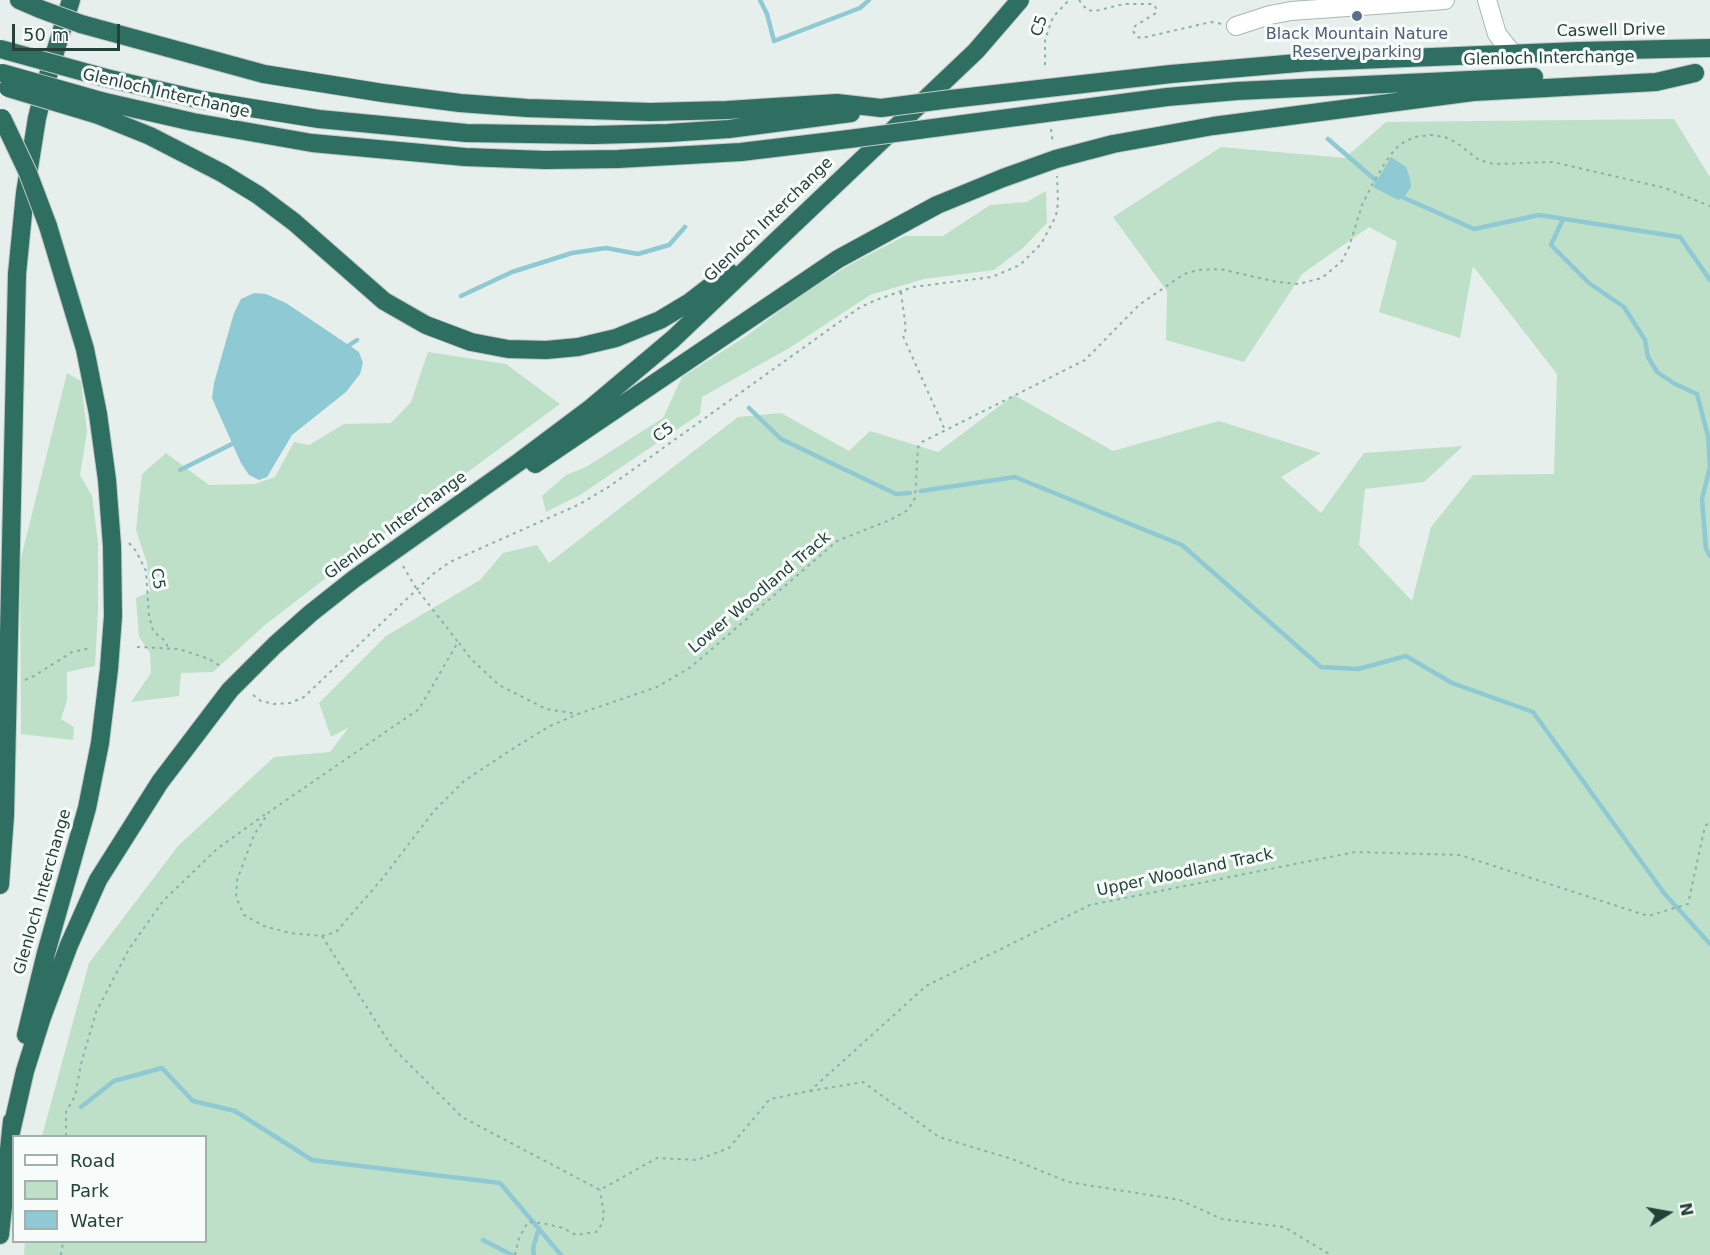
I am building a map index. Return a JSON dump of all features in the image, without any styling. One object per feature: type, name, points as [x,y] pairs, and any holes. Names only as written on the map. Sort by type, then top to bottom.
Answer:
[{"type":"highway","points":[[0,885],[5,815],[17,274],[16,211],[26,127],[34,90],[60,0]]},
{"type":"highway","points":[[17,274],[25,193],[38,118],[46,82],[71,0]]},
{"type":"highway","name":"Glenloch Interchange","points":[[11,1132],[34,1043],[69,945],[98,880],[160,782],[230,690],[274,645],[318,607],[519,462],[636,372],[976,51],[1020,0]]},
{"type":"highway","points":[[27,3],[81,24],[264,74],[460,103],[527,108],[650,112],[837,103],[881,108]]},
{"type":"highway","name":"Caswell Drive","points":[[1513,54],[1710,48]]},
{"type":"highway","name":"Glenloch Interchange","points":[[0,49],[106,78],[202,100],[319,119],[390,127],[489,133],[593,135],[678,132],[777,123],[951,99],[1264,65],[1513,54]]},
{"type":"highway","points":[[449,512],[557,450],[838,259],[937,205],[1003,178],[1113,144],[1194,129],[1473,92],[1656,82],[1702,73]]},
{"type":"highway","name":"Glenloch Interchange","points":[[2,81],[99,108],[172,118],[291,140],[465,157],[545,160],[628,159],[741,152],[1167,97],[1237,91],[1503,78],[1702,73]]},
{"type":"highway","points":[[99,108],[211,166],[252,191],[294,222],[371,291],[414,320],[459,338],[508,349],[564,349],[596,343],[640,329],[690,302],[800,218]]},
{"type":"highway","name":"Glenloch Interchange","points":[[1,115],[28,173],[48,226],[85,349],[98,414],[107,480],[112,546],[113,616],[104,711],[91,787],[78,843],[32,1008],[19,1072],[11,1132]]},
{"type":"highway","points":[[0,1235],[11,1132]]},
{"type":"street","points":[[1236,26],[1291,11],[1445,0]]},
{"type":"street","points":[[1487,0],[1495,30],[1513,54]]},
{"type":"path","name":"C5","points":[[1045,65],[1045,41],[1053,17],[1069,0]]},
{"type":"path","points":[[1079,0],[1088,10],[1095,11],[1124,4],[1153,4],[1156,13],[1136,26],[1133,31],[1137,37],[1142,38],[1211,22],[1236,26]]},
{"type":"path","points":[[1051,129],[1054,150]]},
{"type":"path","name":"Lower Woodland Track","points":[[322,936],[336,932],[354,914],[434,811],[464,781],[550,726],[657,687],[691,667],[837,541],[890,520],[908,510],[915,498],[918,447],[922,442],[1085,360],[1139,305],[1184,274],[1198,270],[1220,269],[1277,282],[1298,284],[1322,278],[1342,261],[1362,205],[1385,163],[1395,149],[1404,142],[1415,137],[1431,135],[1445,137],[1479,160],[1494,164],[1553,162],[1665,188],[1710,206]]},
{"type":"path","name":"C5","points":[[253,695],[268,704],[290,703],[304,697],[416,588],[450,562],[580,504],[610,486],[838,322],[876,300],[914,287],[992,277],[1020,265],[1041,244],[1056,216],[1058,202],[1056,171]]},
{"type":"path","points":[[901,291],[906,329],[903,336],[945,429]]},
{"type":"path","name":"C5","points":[[126,540],[136,550],[146,571],[149,616],[153,631],[166,642],[168,648]]},
{"type":"path","points":[[394,550],[416,588],[471,659],[499,685],[546,709],[578,714]]},
{"type":"path","points":[[66,1135],[66,1112],[75,1096],[81,1064],[96,1012],[129,950],[163,901],[217,849],[419,709],[458,642]]},
{"type":"path","points":[[137,647],[168,648],[198,654],[222,667]]},
{"type":"path","points":[[19,681],[34,676],[72,652],[91,648]]},
{"type":"path","points":[[269,812],[254,836],[237,880],[236,897],[244,915],[264,926],[290,933],[322,936],[392,1047],[462,1117],[600,1190]]},
{"type":"path","name":"Upper Woodland Track","points":[[810,1091],[926,986],[1090,905],[1355,852],[1460,855],[1648,916],[1688,904],[1705,826],[1710,822]]},
{"type":"path","points":[[600,1190],[657,1158],[697,1160],[729,1148],[770,1099],[863,1082],[939,1137],[1012,1159],[1068,1182],[1180,1200],[1222,1220],[1284,1227],[1331,1255]]},
{"type":"path","points":[[515,1255],[519,1239],[528,1222],[563,1228],[576,1235],[596,1232],[602,1224],[604,1215],[600,1190]]},
{"type":"green space","points":[[1674,119],[1710,177],[1710,1255],[24,1255],[25,1243],[207,1243],[207,1135],[42,1135],[89,963],[178,846],[274,757],[330,752],[349,727],[331,737],[319,703],[386,636],[480,580],[503,553],[537,545],[549,563],[738,417],[781,413],[849,451],[870,431],[938,452],[1014,395],[1113,451],[1219,421],[1321,453],[1281,477],[1321,513],[1364,453],[1463,446],[1424,482],[1365,489],[1359,545],[1412,601],[1431,527],[1473,475],[1554,474],[1557,374],[1473,266],[1460,338],[1379,312],[1397,242],[1369,227],[1302,274],[1244,362],[1166,340],[1167,291],[1113,217],[1221,147],[1345,158],[1386,122]]},
{"type":"green space","points":[[1046,191],[1047,223],[1023,248],[994,270],[924,279],[870,295],[791,347],[702,397],[700,414],[580,495],[546,512],[542,496],[566,475],[586,467],[663,418],[682,377],[745,337],[801,295],[851,264],[905,236],[943,236],[990,205],[1027,202]]},
{"type":"green space","points":[[428,352],[506,364],[560,404],[366,547],[265,625],[213,672],[181,673],[179,696],[131,702],[151,673],[150,653],[139,637],[136,598],[150,592],[147,563],[136,530],[142,474],[166,453],[209,485],[254,484],[275,477],[294,442],[309,445],[344,424],[391,423],[411,402]]},
{"type":"green space","points":[[67,373],[81,381],[87,432],[80,475],[92,496],[98,543],[95,666],[67,672],[67,700],[61,719],[74,727],[73,740],[21,734],[20,562]]},
{"type":"water","points":[[1391,157],[1406,167],[1410,178],[1411,187],[1404,197],[1398,200],[1373,187]]},
{"type":"water","points":[[254,293],[266,294],[286,303],[359,352],[363,363],[360,374],[346,392],[292,435],[267,477],[259,480],[249,475],[241,463],[212,398],[214,383],[234,313],[241,299]]},
{"type":"waterway","points":[[760,0],[767,14],[774,41],[860,8],[869,0]]},
{"type":"waterway","points":[[1328,139],[1380,184]]},
{"type":"waterway","points":[[1400,196],[1474,229],[1539,215],[1680,237],[1710,280]]},
{"type":"waterway","points":[[1563,219],[1551,245],[1589,283],[1624,307],[1645,340],[1648,357],[1657,372],[1675,384],[1697,394],[1708,436],[1710,467],[1702,499],[1706,549],[1710,556]]},
{"type":"waterway","points":[[461,296],[512,272],[572,253],[606,248],[638,254],[669,245],[685,227]]},
{"type":"waterway","points":[[345,348],[357,340]]},
{"type":"waterway","points":[[749,408],[781,439],[896,494],[910,493]]},
{"type":"waterway","points":[[180,470],[236,442]]},
{"type":"waterway","points":[[921,491],[1015,477],[1182,545],[1321,667],[1358,669],[1406,656],[1452,683],[1533,712],[1664,893],[1710,944]]},
{"type":"waterway","points":[[81,1107],[114,1081],[162,1068],[193,1101],[235,1111],[312,1160],[500,1183],[561,1255]]},
{"type":"waterway","points":[[534,1255],[533,1248],[539,1228]]},
{"type":"waterway","points":[[483,1240],[512,1255]]},
{"type":"place","name":"Black Mountain Nature Reserve parking","points":[[1357,16]]}]
